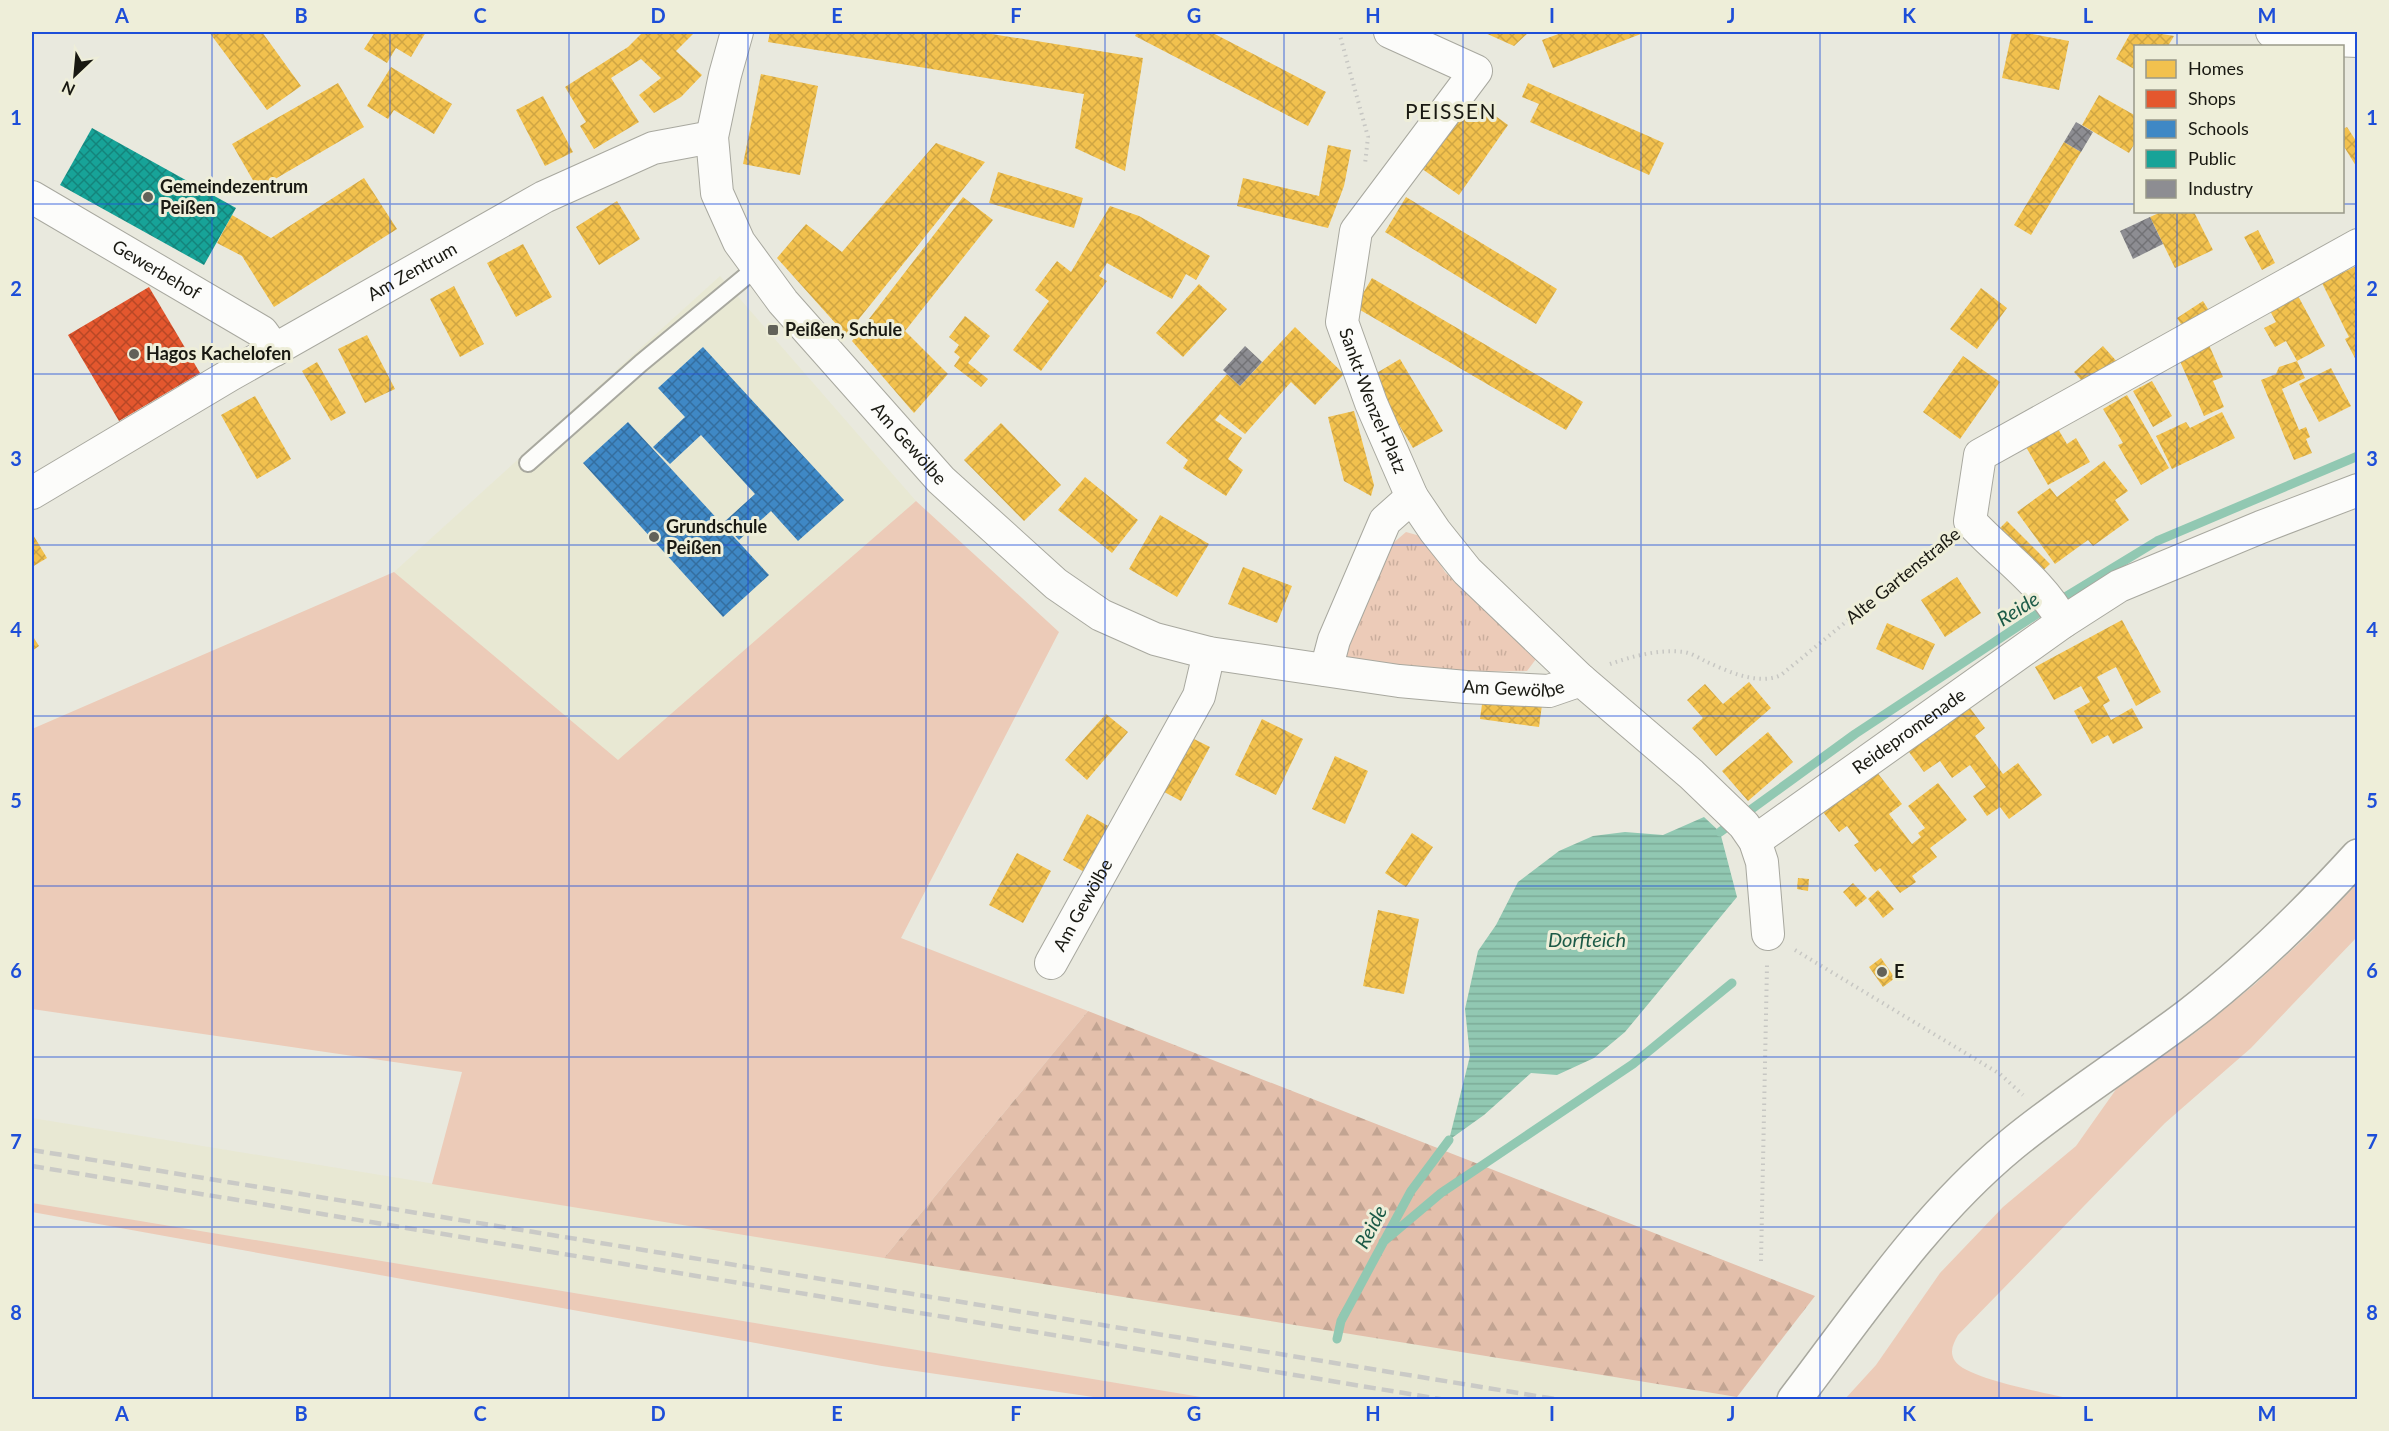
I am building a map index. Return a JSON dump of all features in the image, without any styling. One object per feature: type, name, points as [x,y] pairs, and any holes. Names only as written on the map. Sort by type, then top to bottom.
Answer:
[{"type":"main road","points":[[1794,1400],[1902,1256],[1977,1175],[2044,1119],[2190,1014],[2254,961],[2310,908],[2358,855]]},
{"type":"street","points":[[712,137],[737,32]]},
{"type":"street","name":"Sankt-Wenzel-Platz","points":[[1389,32],[1476,71],[1356,231],[1342,321],[1371,403],[1412,497],[1435,531],[1467,571],[1581,680]]},
{"type":"street","points":[[2272,32],[2339,45]]},
{"type":"street","name":"Am Gewölbe","points":[[712,137],[717,193],[739,242],[783,302],[941,480],[1056,584],[1101,615],[1155,639],[1209,653],[1399,681],[1549,691],[1581,680],[1743,825]]},
{"type":"street","name":"Am Zentrum","points":[[32,493],[275,350],[544,197],[653,148],[712,137]]},
{"type":"street","name":"Gewerbehof","points":[[32,197],[262,332],[275,350]]},
{"type":"street","name":"Alte Gartenstraße","points":[[1970,521],[1980,455],[2358,245]]},
{"type":"street","name":"Reidepromenade","points":[[1743,825],[2053,607],[2119,586],[2261,527],[2358,490]]},
{"type":"street","points":[[1326,670],[1334,640],[1385,521],[1412,497]]},
{"type":"street","points":[[1970,521],[2053,607]]},
{"type":"street","name":"Am Gewölbe","points":[[1051,963],[1199,696],[1209,653]]},
{"type":"street","points":[[1743,825],[1762,862],[1768,934]]},
{"type":"lane","points":[[528,463],[641,363],[756,268]]},
{"type":"path","points":[[1339,32],[1368,137],[1364,172]]},
{"type":"path","name":"Alte Gartenstraße","points":[[1581,680],[1610,664],[1635,656],[1685,652],[1715,666],[1759,680],[1770,680],[1781,675],[1970,521]]},
{"type":"path","points":[[1761,1261],[1768,934],[2000,1074],[2021,1092],[2044,1119]]},
{"type":"shaded area","name":"Grundschule Peißen","points":[[720,276],[916,501],[618,761],[394,572]]},
{"type":"shaded area","points":[[32,1118],[1737,1397],[1735,1400],[1213,1399],[32,1203]]},
{"type":"green space","points":[[916,501],[1059,632],[901,938],[1088,1011],[884,1258],[432,1184],[462,1072],[32,1009],[32,729],[394,572],[618,760]]},
{"type":"green space","points":[[1406,532],[1424,537],[1445,572],[1536,659],[1527,671],[1457,672],[1343,659],[1384,551]]},
{"type":"green space","points":[[2357,884],[2357,937],[2251,1048],[2165,1123],[1958,1335],[1952,1354],[1962,1368],[1991,1379],[2071,1399],[1845,1399],[1876,1365],[1940,1273],[2003,1207],[2076,1146],[2117,1088],[2199,1030],[2255,984],[2307,936]]},
{"type":"green space","points":[[1088,1011],[1815,1296],[1737,1397],[884,1258]]},
{"type":"green space","points":[[32,1203],[1213,1399],[1107,1399],[882,1366],[32,1212]]},
{"type":"water","name":"Dorfteich","points":[[1704,817],[1720,832],[1737,897],[1625,1032],[1594,1058],[1557,1075],[1531,1073],[1484,1115],[1449,1140],[1470,1056],[1465,1009],[1478,951],[1496,925],[1518,882],[1559,851],[1593,836],[1625,832],[1663,835]]},
{"type":"building: Homes","points":[[209,32],[262,32],[301,86],[267,110]]},
{"type":"building: Homes","points":[[375,32],[426,32],[411,57],[396,48],[387,63],[364,49]]},
{"type":"building: Homes","points":[[643,32],[695,32],[676,51],[702,75],[681,97],[654,113],[639,95],[661,78],[641,59],[611,78],[639,122],[594,149],[580,126],[586,122],[565,87],[628,47]]},
{"type":"building: Homes","points":[[770,32],[979,32],[1143,58],[1125,171],[1075,148],[1084,94],[768,42]]},
{"type":"building: Homes","points":[[1137,32],[1211,32],[1326,92],[1308,126],[1135,36]]},
{"type":"building: Homes","points":[[1483,32],[1529,32],[1514,46]]},
{"type":"building: Homes","points":[[1564,32],[1646,32],[1553,68],[1542,40]]},
{"type":"building: Homes","points":[[2012,32],[2069,41],[2059,90],[2002,78]]},
{"type":"building: Homes","points":[[2131,32],[2174,36],[2169,45],[2134,45],[2134,69],[2116,59]]},
{"type":"building: Homes","points":[[391,67],[452,104],[434,134],[394,110],[388,119],[367,106]]},
{"type":"building: Homes","points":[[761,74],[818,86],[800,175],[743,164]]},
{"type":"building: Homes","points":[[338,83],[364,127],[258,189],[232,144]]},
{"type":"building: Homes","points":[[1528,83],[1664,143],[1649,175],[1530,122],[1539,104],[1522,97]]},
{"type":"building: Homes","points":[[2099,95],[2134,115],[2134,144],[2129,153],[2082,125]]},
{"type":"building: Homes","points":[[543,96],[573,152],[545,166],[516,110]]},
{"type":"building: Homes","points":[[1468,96],[1508,125],[1459,195],[1418,166]]},
{"type":"building: Homes","points":[[2347,127],[2358,144],[2356,166],[2344,147],[2344,128]]},
{"type":"building: Homes","points":[[2064,142],[2081,152],[2031,235],[2014,225]]},
{"type":"building: Homes","points":[[936,143],[985,162],[846,335],[777,258],[806,224],[842,252]]},
{"type":"building: Homes","points":[[1328,145],[1351,150],[1344,186],[1328,228],[1237,206],[1243,178],[1319,196]]},
{"type":"building: Homes","points":[[998,172],[1083,198],[1074,228],[989,203]]},
{"type":"building: Homes","points":[[364,178],[397,229],[274,307],[242,256],[217,243],[232,215],[271,238]]},
{"type":"building: Homes","points":[[963,197],[993,220],[905,331],[948,374],[914,413],[852,341]]},
{"type":"building: Homes","points":[[1406,197],[1557,289],[1536,324],[1385,232]]},
{"type":"building: Homes","points":[[617,201],[640,239],[599,265],[576,227]]},
{"type":"building: Homes","points":[[1110,206],[1139,216],[1210,256],[1196,280],[1186,274],[1172,299],[1107,263],[1099,276],[1107,281],[1041,371],[1013,350],[1049,301],[1035,290],[1057,261],[1071,272]]},
{"type":"building: Homes","points":[[2159,213],[2194,213],[2213,250],[2175,268],[2150,217]]},
{"type":"building: Homes","points":[[2258,230],[2275,263],[2262,270],[2244,237]]},
{"type":"building: Homes","points":[[523,244],[552,297],[516,317],[487,263]]},
{"type":"building: Homes","points":[[2358,265],[2358,364],[2345,339],[2349,337],[2322,283]]},
{"type":"building: Homes","points":[[1372,278],[1583,402],[1566,430],[1355,307]]},
{"type":"building: Homes","points":[[1199,284],[1227,309],[1183,357],[1156,333]]},
{"type":"building: Homes","points":[[454,286],[484,344],[460,357],[430,299]]},
{"type":"building: Homes","points":[[1981,288],[2007,308],[1977,349],[1950,329]]},
{"type":"building: Homes","points":[[2297,294],[2325,346],[2297,361],[2286,341],[2275,347],[2264,328],[2276,322],[2269,309]]},
{"type":"building: Homes","points":[[2203,301],[2213,317],[2187,333],[2177,318]]},
{"type":"building: Homes","points":[[965,316],[990,336],[968,363],[988,379],[981,387],[954,366],[960,357],[954,352],[959,345],[949,337]]},
{"type":"building: Homes","points":[[1295,327],[1344,374],[1315,405],[1291,382],[1245,434],[1220,414],[1215,420],[1242,438],[1228,459],[1243,470],[1226,496],[1183,468],[1188,460],[1166,443],[1227,374],[1240,386]]},
{"type":"building: Homes","points":[[367,335],[395,389],[365,403],[338,349]]},
{"type":"building: Homes","points":[[2209,345],[2223,377],[2213,381],[2224,407],[2204,416],[2179,359]]},
{"type":"building: Homes","points":[[2103,346],[2119,364],[2089,389],[2074,372]]},
{"type":"building: Homes","points":[[1963,356],[2000,382],[1960,439],[1923,412]]},
{"type":"building: Homes","points":[[1400,359],[1443,431],[1413,448],[1370,377]]},
{"type":"building: Homes","points":[[2297,361],[2305,378],[2282,389],[2299,430],[2306,427],[2310,437],[2306,439],[2312,453],[2294,460],[2261,380],[2276,374],[2279,367]]},
{"type":"building: Homes","points":[[317,362],[346,413],[331,421],[302,371]]},
{"type":"building: Homes","points":[[2331,368],[2351,406],[2319,422],[2299,384]]},
{"type":"building: Homes","points":[[2152,381],[2172,416],[2153,427],[2133,391]]},
{"type":"building: Homes","points":[[2127,395],[2169,468],[2141,485],[2118,445],[2123,443],[2103,409]]},
{"type":"building: Homes","points":[[255,396],[291,459],[257,479],[221,415]]},
{"type":"building: Homes","points":[[1354,411],[1374,485],[1371,496],[1344,481],[1328,417]]},
{"type":"building: Homes","points":[[2222,412],[2235,438],[2172,469],[2156,436],[2186,422],[2190,428]]},
{"type":"building: Homes","points":[[1001,423],[1061,485],[1024,521],[964,460]]},
{"type":"building: Homes","points":[[2058,429],[2067,444],[2076,438],[2090,462],[2048,485],[2026,447]]},
{"type":"building: Homes","points":[[2104,461],[2128,491],[2115,500],[2129,520],[2093,546],[2088,540],[2055,564],[2017,512],[2050,488],[2057,497]]},
{"type":"building: Homes","points":[[1085,477],[1138,520],[1112,553],[1058,510]]},
{"type":"building: Homes","points":[[1160,515],[1209,544],[1177,597],[1129,569]]},
{"type":"building: Homes","points":[[2007,521],[2050,564],[2038,575],[1996,532]]},
{"type":"building: Homes","points":[[32,533],[47,558],[32,567]]},
{"type":"building: Homes","points":[[1243,567],[1292,586],[1277,623],[1228,604]]},
{"type":"building: Homes","points":[[1957,577],[1981,613],[1945,637],[1921,600]]},
{"type":"building: Homes","points":[[2122,620],[2161,692],[2136,706],[2116,667],[2097,677],[2110,701],[2103,705],[2111,720],[2132,708],[2143,728],[2113,744],[2108,735],[2092,744],[2074,711],[2090,702],[2081,686],[2054,700],[2035,667]]},
{"type":"building: Homes","points":[[1887,623],[1935,644],[1923,670],[1876,649]]},
{"type":"building: Homes","points":[[32,635],[39,646],[32,651]]},
{"type":"building: Homes","points":[[1749,682],[1771,708],[1716,756],[1692,728],[1703,718],[1687,700],[1705,684],[1723,704]]},
{"type":"building: Homes","points":[[1483,697],[1542,705],[1539,727],[1480,719]]},
{"type":"building: Homes","points":[[1967,704],[1985,728],[1975,736],[2003,774],[2018,763],[2042,795],[2009,819],[2000,807],[1987,816],[1973,796],[1986,787],[1970,765],[1952,778],[1940,761],[1924,772],[1906,748]]},
{"type":"building: Homes","points":[[1106,714],[1128,732],[1087,780],[1065,760]]},
{"type":"building: Homes","points":[[1262,719],[1303,739],[1276,795],[1235,775]]},
{"type":"building: Homes","points":[[1768,732],[1793,762],[1748,801],[1722,771]]},
{"type":"building: Homes","points":[[1184,734],[1210,747],[1181,801],[1155,787]]},
{"type":"building: Homes","points":[[1335,756],[1368,771],[1345,824],[1312,809]]},
{"type":"building: Homes","points":[[1872,766],[1902,804],[1889,814],[1912,844],[1921,837],[1918,833],[1925,828],[1908,806],[1938,783],[1967,820],[1930,848],[1937,857],[1912,876],[1916,882],[1900,893],[1880,868],[1875,872],[1854,845],[1859,842],[1847,826],[1839,832],[1819,807]]},
{"type":"building: Homes","points":[[1087,814],[1110,827],[1086,873],[1063,860]]},
{"type":"building: Homes","points":[[1412,833],[1433,847],[1406,887],[1385,873]]},
{"type":"building: Homes","points":[[1017,853],[1051,871],[1023,923],[989,905]]},
{"type":"building: Homes","points":[[1798,878],[1809,879],[1808,891],[1797,889]]},
{"type":"building: Homes","points":[[1853,883],[1867,898],[1856,907],[1843,892]]},
{"type":"building: Homes","points":[[1878,890],[1894,909],[1883,918],[1868,899]]},
{"type":"building: Homes","points":[[1378,910],[1419,919],[1404,994],[1363,986]]},
{"type":"building: Homes","name":"E","points":[[1881,958],[1895,978],[1883,987],[1869,967]]},
{"type":"building: Shops","name":"Hagos Kachelofen","points":[[149,287],[200,373],[119,421],[68,335]]},
{"type":"building: Schools","points":[[703,347],[844,500],[798,541],[771,511],[739,540],[723,523],[755,494],[701,435],[670,464],[653,447],[685,417],[658,388]]},
{"type":"building: Schools","points":[[628,422],[769,575],[723,617],[583,463]]},
{"type":"building: Public","name":"Gemeindezentrum Peißen","points":[[92,128],[236,208],[204,265],[60,185]]},
{"type":"building: Industry","points":[[2076,122],[2093,132],[2081,152],[2064,142]]},
{"type":"building: Industry","points":[[2150,217],[2163,244],[2133,259],[2120,231]]},
{"type":"building: Industry","points":[[1245,346],[1262,362],[1240,386],[1223,370]]},
{"type":"waterway","name":"Reide","points":[[1720,832],[1855,734],[2037,614],[2157,541],[2358,456]]},
{"type":"waterway","points":[[1383,1242],[1441,1193],[1633,1064],[1732,983]]},
{"type":"waterway","name":"Reide","points":[[1337,1339],[1341,1321],[1411,1191],[1449,1140]]},
{"type":"railway","points":[[32,1150],[1561,1400]]},
{"type":"railway","points":[[32,1166],[1446,1400]]},
{"type":"place","name":"Gemeindezentrum Peißen","points":[[148,197]]},
{"type":"place","name":"Peißen, Schule","points":[[773,330]]},
{"type":"place","name":"Hagos Kachelofen","points":[[134,354]]},
{"type":"place","name":"Grundschule Peißen","points":[[654,537]]},
{"type":"place","name":"E","points":[[1882,972]]},
{"type":"district","name":"PEISSEN","points":[[1451,112]]}]
